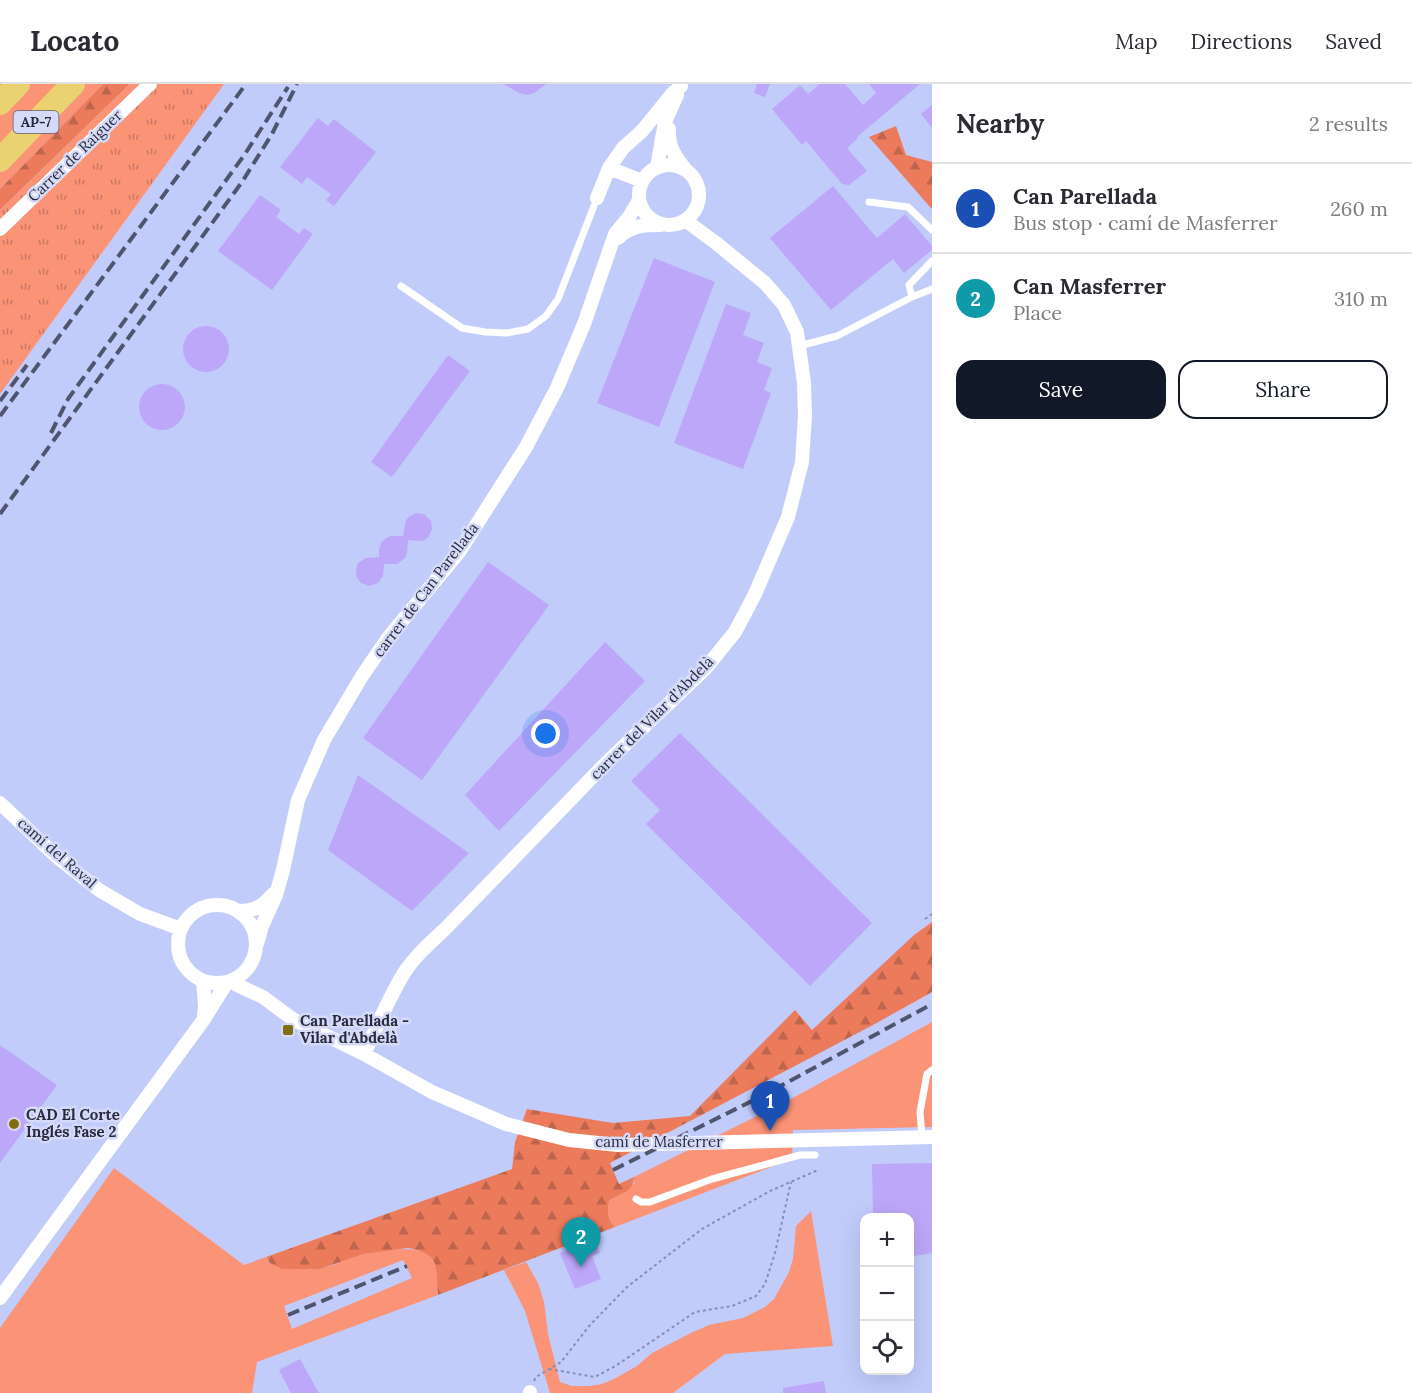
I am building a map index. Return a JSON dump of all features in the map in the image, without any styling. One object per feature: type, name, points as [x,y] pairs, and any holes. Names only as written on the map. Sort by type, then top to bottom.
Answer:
[{"type":"highway","name":"AP-7","points":[[0,103],[18,84]]},
{"type":"highway","name":"AP-7","points":[[0,160],[73,84]]},
{"type":"street","name":"Carrer de Raiguer","points":[[0,229],[150,84]]},
{"type":"street","points":[[657,167],[665,122],[675,90]]},
{"type":"street","points":[[597,198],[609,168],[623,148],[642,131],[675,90]]},
{"type":"street","points":[[609,248],[622,234],[634,227],[647,224],[676,224],[685,220],[697,205],[698,186],[672,150],[670,143],[675,90]]},
{"type":"street","points":[[666,225],[648,217],[642,209],[639,190],[642,181],[657,167],[676,166],[686,170]]},
{"type":"street","points":[[609,168],[642,181]]},
{"type":"street","name":"carrer de Can Parellada","points":[[257,944],[262,926],[276,895],[298,800],[324,740],[368,666],[388,638],[459,552],[526,447],[557,388],[584,324],[615,234],[639,200]]},
{"type":"street","name":"carrer del Vilar d'Abdelà","points":[[697,205],[699,218],[716,243]]},
{"type":"street","name":"carrer del Vilar d'Abdelà","points":[[364,1054],[405,972],[425,948],[607,762],[705,669],[735,632],[755,594],[788,517],[802,462],[805,416],[804,383],[797,332],[783,305],[765,283],[685,220]]},
{"type":"street","name":"camí del Raval","points":[[0,803],[57,857],[99,890],[140,914],[181,929]]},
{"type":"street","name":"carrer de Can Parellada","points":[[238,911],[251,911],[265,903],[274,892],[283,870]]},
{"type":"street","points":[[212,905],[225,906],[238,911],[255,931],[257,944],[254,958],[248,969],[238,978],[215,983],[202,981],[184,965],[179,953],[178,941],[181,929],[188,918],[212,905]]},
{"type":"street","name":"camí de Masferrer","points":[[248,969],[256,986],[273,1005]]},
{"type":"street","points":[[202,981],[204,1018]]},
{"type":"street","points":[[0,1298],[229,981]]},
{"type":"street","name":"camí de Masferrer","points":[[229,981],[263,997],[294,1020],[364,1054],[432,1092],[506,1124],[569,1140],[618,1145],[927,1137]]},
{"type":"lane","points":[[401,286],[462,328],[507,333],[528,329],[546,316],[558,299],[597,198]]},
{"type":"lane","points":[[869,202],[908,207],[932,230]]},
{"type":"lane","points":[[912,297],[909,285],[932,261]]},
{"type":"lane","points":[[799,346],[837,336],[932,289]]},
{"type":"lane","points":[[927,1137],[920,1112],[927,1074],[932,1070]]},
{"type":"lane","points":[[636,1199],[640,1202],[650,1202],[712,1179],[800,1155],[815,1155]]},
{"type":"path","points":[[925,919],[932,914]]},
{"type":"path","points":[[791,1182],[775,1253],[765,1284],[756,1296],[732,1306],[695,1312],[617,1365],[595,1377],[547,1370],[561,1362],[590,1325],[627,1287],[702,1229],[770,1191],[818,1170]]},
{"type":"green space","points":[[0,84],[103,84],[0,189]]},
{"type":"green space","points":[[103,84],[130,84],[0,210],[0,189]]},
{"type":"green space","points":[[130,84],[224,84],[0,394],[0,210]]},
{"type":"green space","points":[[896,126],[906,155],[932,162],[932,208],[869,137]]},
{"type":"green space","points":[[932,922],[932,992],[610,1163],[619,1184],[634,1177],[629,1190],[609,1201],[609,1216],[615,1227],[438,1295],[436,1269],[432,1258],[408,1248],[363,1254],[320,1269],[282,1269],[270,1263],[266,1257],[512,1169],[515,1142],[527,1109],[613,1123],[690,1116],[795,1010],[812,1030],[914,935]]},
{"type":"green space","points":[[932,1022],[932,1127],[793,1130],[792,1159],[615,1227],[609,1219],[609,1201],[634,1183],[634,1177],[789,1100]]},
{"type":"green space","points":[[114,1168],[244,1265],[266,1257],[270,1263],[316,1269],[363,1254],[408,1249],[427,1253],[435,1261],[437,1270],[438,1295],[257,1362],[252,1393],[0,1393],[0,1328]],"holes":[[[403,1260],[412,1278],[292,1329],[284,1306]]]},
{"type":"green space","points":[[811,1211],[833,1346],[725,1354],[673,1393],[550,1393],[525,1311],[504,1270],[526,1262],[538,1283],[560,1382],[572,1386],[602,1384],[637,1366],[652,1353],[691,1333],[709,1325],[743,1318],[765,1307],[774,1299],[789,1272],[793,1259],[796,1226]]},
{"type":"building","points":[[503,84],[546,84],[528,95]]},
{"type":"building","points":[[757,84],[770,84],[765,97],[754,93]]},
{"type":"building","points":[[820,84],[845,84],[863,105],[876,93],[869,84],[920,84],[847,148],[867,171],[849,185],[842,184],[806,141],[802,145],[772,109],[800,85],[808,94]]},
{"type":"building","points":[[932,105],[932,128],[921,114]]},
{"type":"building","points":[[318,118],[328,126],[334,119],[376,152],[334,206],[326,200],[331,194],[307,177],[302,184],[280,167]]},
{"type":"building","points":[[833,186],[877,238],[905,214],[932,246],[932,250],[904,273],[893,259],[831,310],[770,238]]},
{"type":"building","points":[[260,195],[281,210],[276,217],[299,234],[304,228],[313,234],[272,290],[218,251]]},
{"type":"building","points":[[654,258],[715,282],[659,427],[597,403]]},
{"type":"building","points":[[726,304],[751,313],[743,335],[764,343],[757,362],[772,368],[764,390],[771,393],[743,469],[674,443]]},
{"type":"building","points":[[206,326],[222,333],[229,349],[222,365],[206,372],[190,365],[183,349],[190,333]]},
{"type":"building","points":[[448,355],[470,371],[392,477],[371,462]]},
{"type":"building","points":[[162,384],[178,391],[185,407],[178,423],[162,430],[146,423],[139,407],[146,391]]},
{"type":"building","points":[[416,513],[424,514],[431,521],[432,529],[429,536],[420,541],[408,540],[405,558],[397,564],[384,564],[383,576],[378,583],[369,586],[361,583],[356,573],[358,563],[366,558],[379,557],[382,541],[390,536],[403,536],[406,520]]},
{"type":"building","points":[[488,562],[549,605],[422,780],[363,738]]},
{"type":"building","points":[[605,642],[645,681],[499,831],[465,795]]},
{"type":"building","points":[[680,733],[872,923],[810,986],[646,824],[660,810],[631,781]]},
{"type":"building","points":[[358,775],[469,853],[412,911],[328,850]]},
{"type":"building","name":"CAD El Corte Inglés Fase 2","points":[[0,1045],[57,1085],[0,1163]]},
{"type":"building","points":[[932,1163],[932,1253],[914,1256],[914,1213],[873,1213],[872,1164]]},
{"type":"building","points":[[594,1239],[600,1253],[592,1256],[601,1279],[575,1289],[560,1253]]},
{"type":"building","points":[[300,1359],[319,1393],[291,1393],[279,1370]]},
{"type":"building","points":[[824,1381],[826,1393],[783,1393],[783,1388]]},
{"type":"railway","points":[[0,416],[246,84]]},
{"type":"railway","points":[[0,514],[242,182],[272,134],[297,84]]},
{"type":"railway","points":[[51,433],[68,399],[245,154],[288,87]]},
{"type":"railway","points":[[0,401],[27,365]]},
{"type":"railway","points":[[613,1170],[762,1096],[932,1004]]},
{"type":"railway","points":[[288,1315],[407,1266]]},
{"type":"place","name":"Can Parellada - Vilar d'Abdelà","points":[[288,1030]]},
{"type":"place","name":"CAD El Corte Inglés Fase 2","points":[[14,1124]]},
{"type":"place","name":"Can Parellada","points":[[770,1131]]},
{"type":"place","name":"Can Masferrer","points":[[581,1267]]}]
